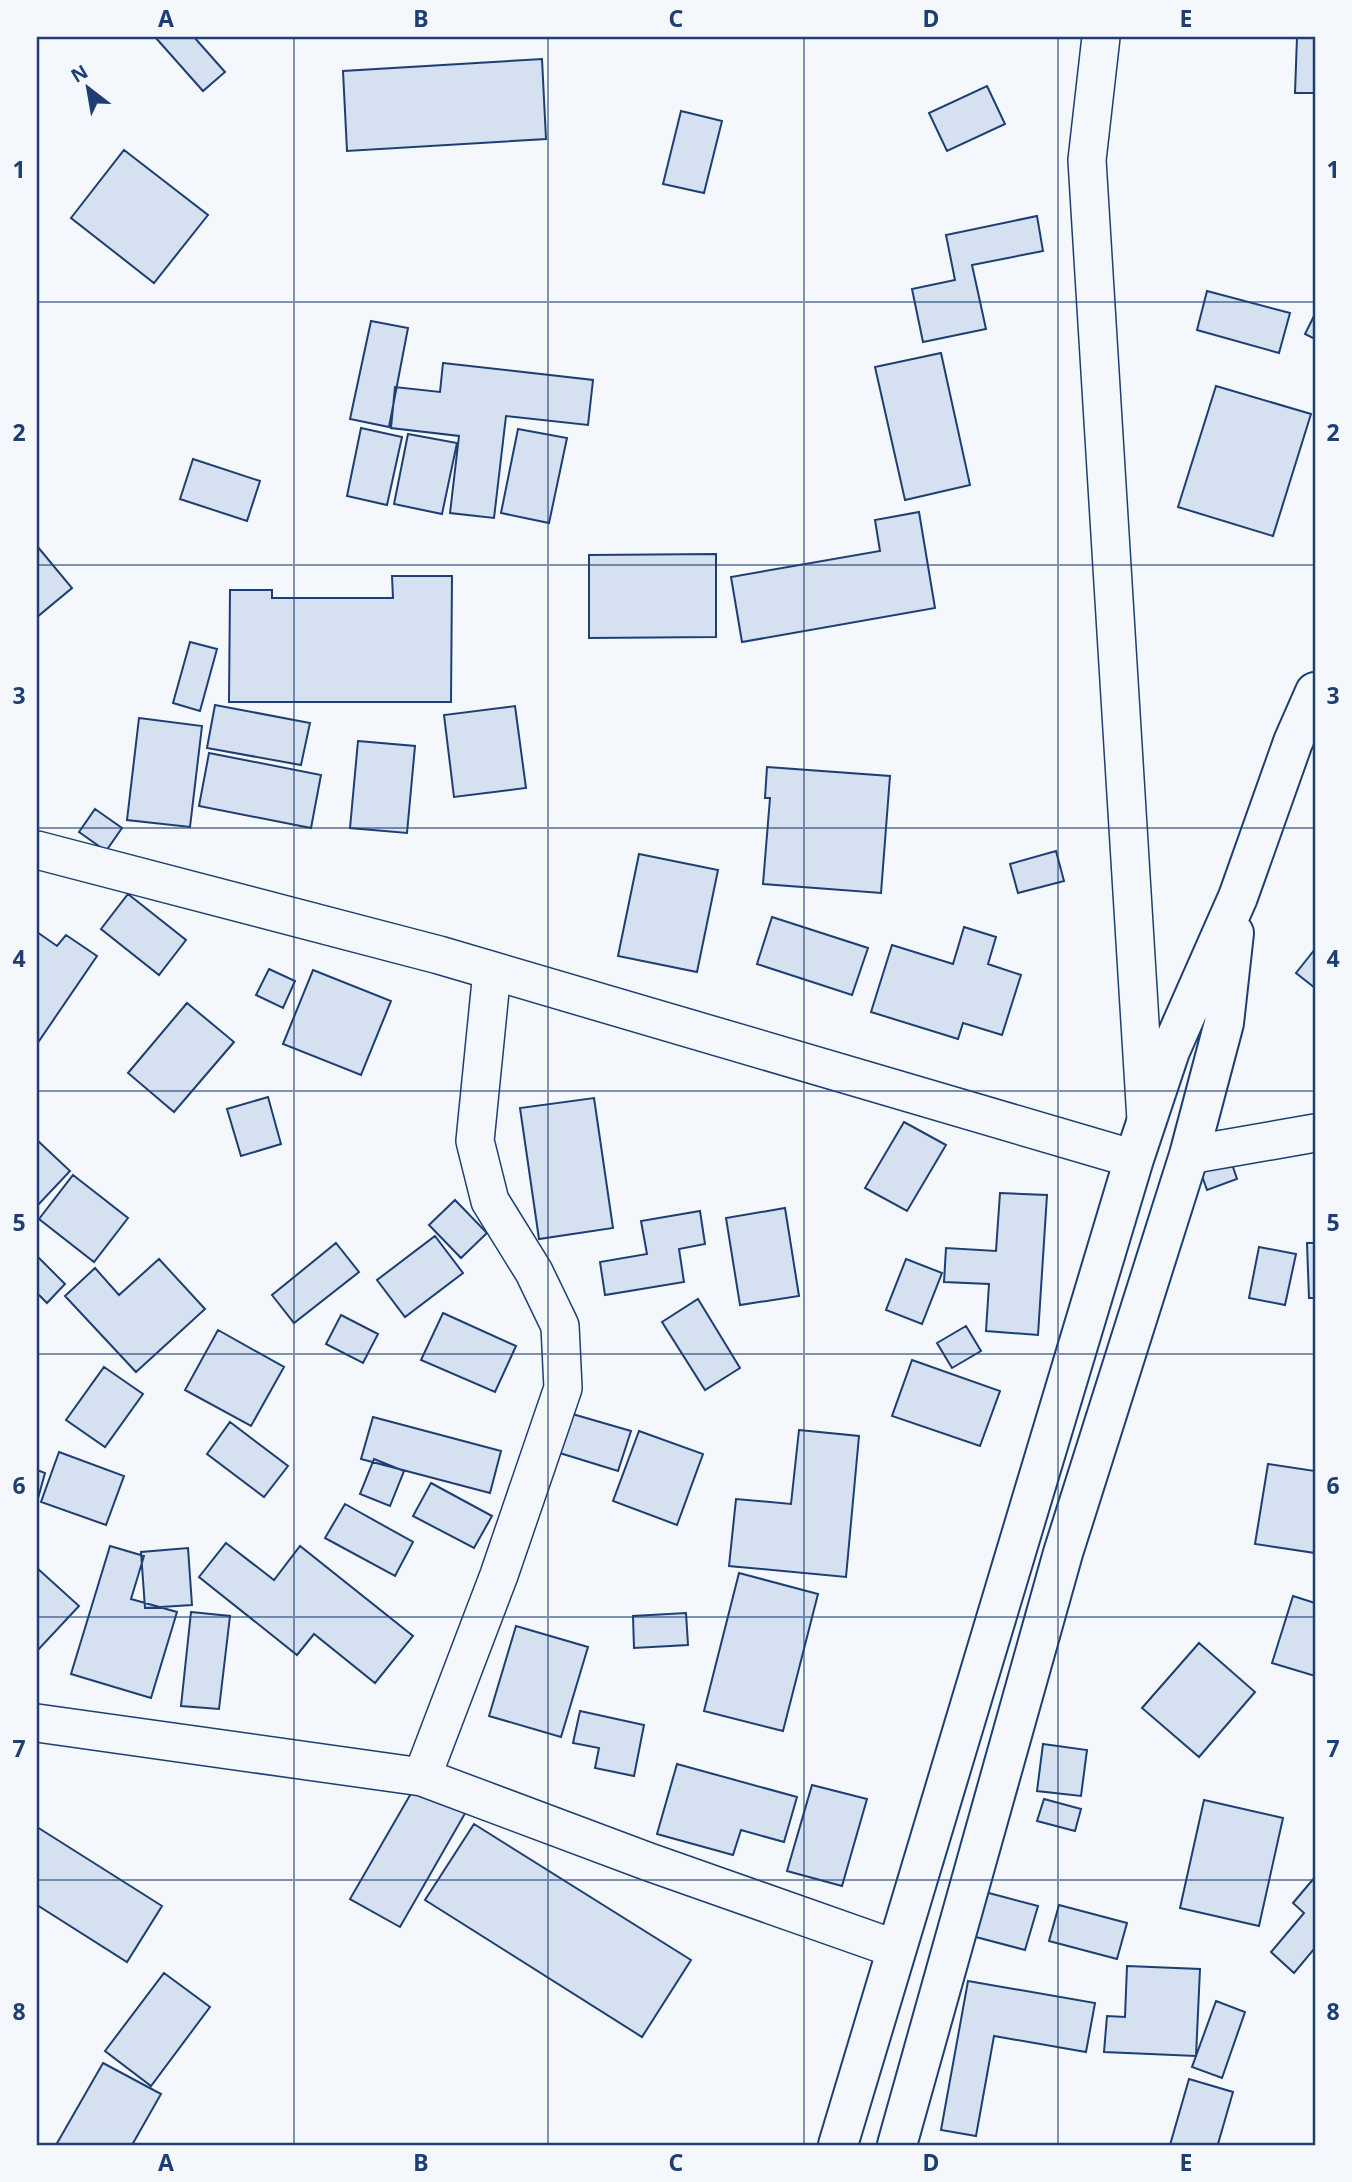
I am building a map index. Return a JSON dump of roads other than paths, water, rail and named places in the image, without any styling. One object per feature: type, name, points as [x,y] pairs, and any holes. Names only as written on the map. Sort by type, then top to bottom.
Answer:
[{"type":"main road","points":[[838,2145],[1170,1051],[1238,897],[1293,742],[1315,692]]},
{"type":"main road","points":[[897,2145],[1063,1553],[1189,1156],[1224,1023],[1238,897]]},
{"type":"street","points":[[37,850],[1140,1143],[1087,160],[1101,37]]},
{"type":"street","points":[[422,1777],[499,1575],[563,1388],[560,1326],[534,1272],[489,1201],[475,1141],[492,971]]},
{"type":"street","points":[[1189,1156],[1315,1133]]},
{"type":"street","points":[[37,1723],[422,1777],[662,1867],[896,1949]]}]
